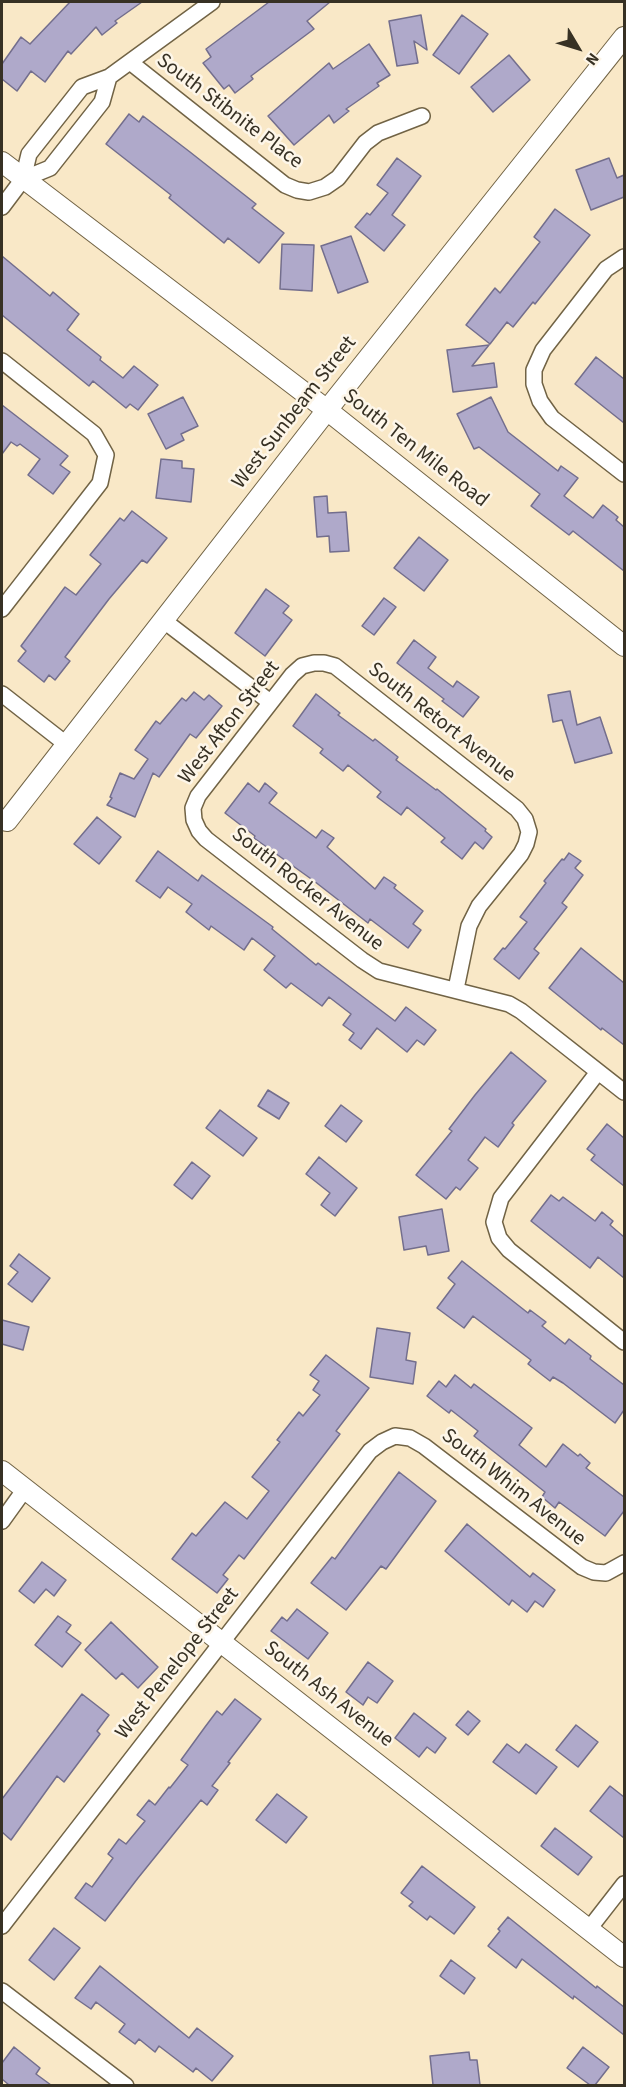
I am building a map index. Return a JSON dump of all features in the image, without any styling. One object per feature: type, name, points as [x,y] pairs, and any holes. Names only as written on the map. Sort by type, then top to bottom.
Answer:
[{"type":"street","points":[[2,207],[23,179],[28,154],[82,87],[109,77],[212,2]]},
{"type":"street","name":"West Sunbeam Street","points":[[7,821],[327,410],[624,37]]},
{"type":"street","name":"South Stibnite Place","points":[[130,62],[285,185],[297,190],[309,192],[325,187],[338,178],[365,143],[378,133],[423,116]]},
{"type":"street","points":[[23,179],[50,168],[102,102],[109,77]]},
{"type":"street","name":"South Ten Mile Road","points":[[2,162],[327,410],[624,646]]},
{"type":"street","points":[[624,257],[606,269],[543,350],[534,370],[534,384],[540,401],[552,418],[624,474]]},
{"type":"street","points":[[2,361],[94,434],[106,455],[100,483],[2,609]]},
{"type":"street","points":[[163,620],[270,702]]},
{"type":"street","name":"West Afton Street","points":[[194,820],[193,808],[198,796],[291,675],[302,666],[314,663]]},
{"type":"street","name":"South Retort Avenue","points":[[314,663],[335,666],[508,802],[525,819],[529,832],[521,854],[480,906],[469,926],[456,989]]},
{"type":"street","points":[[2,694],[66,744]]},
{"type":"street","name":"South Rocker Avenue","points":[[194,820],[206,839],[379,971],[509,1004],[624,1092]]},
{"type":"street","points":[[598,1072],[501,1198],[494,1222],[499,1238],[508,1250],[624,1342]]},
{"type":"street","name":"South Whim Avenue","points":[[395,1436],[410,1438],[424,1446],[582,1567],[594,1572],[606,1573],[624,1563]]},
{"type":"street","name":"West Penelope Street","points":[[2,1926],[370,1451],[395,1436]]},
{"type":"street","name":"South Ash Avenue","points":[[2,1471],[624,1957]]},
{"type":"street","points":[[2,1521],[25,1489]]},
{"type":"street","points":[[590,1929],[624,1884]]},
{"type":"street","points":[[2,1991],[126,2085]]},
{"type":"building","points":[[70,2],[142,2],[115,21],[117,23],[102,35],[96,27],[71,54],[68,51],[45,82],[31,71],[17,91],[2,79],[2,64],[21,37],[30,44]]},
{"type":"building","points":[[269,2],[330,2],[307,21],[314,29],[251,76],[253,79],[235,93],[229,85],[224,89],[203,63],[211,57],[206,49]]},
{"type":"building","points":[[421,15],[427,50],[414,41],[418,63],[397,66],[389,21]]},
{"type":"building","points":[[462,15],[488,34],[459,74],[433,55]]},
{"type":"building","points":[[369,44],[390,75],[377,83],[379,86],[346,109],[349,111],[334,123],[329,115],[294,145],[268,116],[329,63],[333,69]]},
{"type":"building","points":[[509,55],[530,80],[493,112],[471,87]]},
{"type":"building","points":[[129,114],[139,122],[143,116],[190,152],[256,204],[252,208],[284,233],[259,263],[228,238],[224,243],[169,198],[171,195],[106,144]]},
{"type":"building","points":[[397,158],[421,176],[392,215],[405,225],[384,251],[355,227],[367,213],[370,215],[388,193],[377,185]]},
{"type":"building","points":[[609,158],[617,178],[624,175],[624,197],[591,210],[576,170]]},
{"type":"building","points":[[555,209],[590,235],[535,304],[533,302],[513,327],[507,322],[490,344],[466,325],[495,288],[500,293],[540,242],[534,237]]},
{"type":"building","points":[[351,236],[368,282],[338,293],[321,246]]},
{"type":"building","points":[[282,244],[314,245],[312,291],[280,289]]},
{"type":"building","points":[[2,256],[50,296],[53,292],[79,314],[67,330],[101,357],[100,360],[123,378],[134,366],[158,385],[138,410],[130,404],[126,408],[93,381],[89,386],[2,315]]},
{"type":"building","points":[[489,345],[472,366],[494,363],[497,387],[453,392],[447,350]]},
{"type":"building","points":[[596,357],[624,379],[624,423],[575,384]]},
{"type":"building","points":[[183,397],[198,426],[181,434],[184,440],[166,449],[148,414]]},
{"type":"building","points":[[491,397],[508,432],[558,471],[561,466],[578,478],[564,496],[593,518],[603,505],[618,517],[616,520],[624,527],[624,571],[573,531],[569,535],[531,506],[540,494],[479,447],[474,449],[457,414]]},
{"type":"building","points":[[2,405],[68,456],[60,465],[70,472],[53,494],[28,475],[40,459],[20,444],[17,446],[11,442],[2,454]]},
{"type":"building","points":[[161,459],[182,461],[182,468],[194,469],[191,502],[156,498]]},
{"type":"building","points":[[327,496],[328,513],[346,512],[349,551],[330,552],[329,536],[317,537],[314,497]]},
{"type":"building","points":[[132,511],[167,538],[147,563],[142,560],[109,599],[65,657],[70,661],[55,680],[49,675],[44,682],[18,661],[26,651],[21,646],[65,587],[76,595],[101,564],[90,555],[120,518],[124,521]]},
{"type":"building","points":[[419,537],[448,560],[424,591],[394,568]]},
{"type":"building","points":[[266,589],[289,606],[283,613],[292,620],[265,656],[235,633]]},
{"type":"building","points":[[384,598],[396,607],[374,635],[362,626]]},
{"type":"building","points":[[414,640],[436,657],[428,668],[453,687],[457,681],[479,697],[463,717],[442,701],[444,699],[397,663]]},
{"type":"building","points":[[570,691],[577,725],[600,717],[612,753],[575,763],[562,720],[553,722],[548,695]]},
{"type":"building","points":[[194,692],[204,700],[209,695],[222,706],[196,738],[190,734],[159,777],[153,773],[135,817],[107,805],[112,798],[110,797],[120,773],[134,779],[148,759],[135,750],[156,721],[160,724],[182,698],[186,701]]},
{"type":"building","points":[[316,694],[340,713],[338,715],[373,741],[375,739],[398,757],[396,760],[437,789],[486,829],[485,831],[492,837],[483,849],[475,842],[462,859],[441,842],[445,838],[407,807],[401,815],[377,797],[381,792],[348,765],[343,771],[320,753],[323,749],[293,726]]},
{"type":"building","points":[[248,783],[259,792],[265,783],[277,793],[269,803],[316,838],[322,830],[334,838],[327,847],[375,889],[384,877],[396,885],[394,888],[423,911],[413,924],[421,930],[408,948],[370,919],[368,923],[254,838],[255,836],[225,813]]},
{"type":"building","points":[[97,817],[121,837],[99,864],[74,844]]},
{"type":"building","points":[[158,851],[198,881],[202,875],[273,927],[272,929],[316,965],[318,963],[395,1021],[406,1007],[436,1030],[424,1045],[417,1040],[407,1052],[377,1028],[361,1049],[349,1040],[354,1033],[343,1025],[351,1014],[329,997],[322,1006],[291,983],[286,988],[264,970],[275,956],[252,938],[244,950],[211,926],[209,930],[186,912],[192,904],[168,887],[160,898],[136,881]]},
{"type":"building","points":[[569,853],[581,861],[575,868],[583,875],[562,903],[567,907],[534,949],[539,953],[519,979],[494,959],[527,922],[520,917],[546,883],[544,881]]},
{"type":"building","points":[[581,948],[624,983],[624,1045],[602,1028],[601,1030],[549,988]]},
{"type":"building","points":[[511,1052],[546,1081],[512,1123],[514,1125],[498,1147],[485,1137],[468,1160],[478,1168],[460,1190],[456,1187],[446,1199],[416,1175],[452,1131],[449,1129],[475,1095]]},
{"type":"building","points":[[268,1090],[289,1103],[279,1119],[258,1106]]},
{"type":"building","points":[[341,1105],[362,1121],[346,1142],[325,1126]]},
{"type":"building","points":[[220,1110],[257,1138],[243,1156],[206,1128]]},
{"type":"building","points":[[607,1124],[624,1138],[624,1186],[591,1160],[595,1155],[587,1149]]},
{"type":"building","points":[[319,1157],[357,1188],[335,1216],[321,1205],[330,1193],[306,1174]]},
{"type":"building","points":[[192,1162],[210,1176],[192,1199],[174,1185]]},
{"type":"building","points":[[551,1195],[559,1201],[563,1197],[595,1221],[602,1212],[613,1221],[610,1225],[624,1237],[624,1278],[598,1257],[590,1268],[531,1221]]},
{"type":"building","points":[[442,1209],[449,1251],[428,1255],[426,1246],[404,1250],[399,1217]]},
{"type":"building","points":[[19,1254],[50,1278],[32,1302],[8,1284],[18,1272],[10,1266]]},
{"type":"building","points":[[462,1261],[528,1313],[530,1310],[546,1322],[542,1326],[565,1344],[569,1339],[591,1356],[590,1359],[624,1385],[624,1410],[615,1423],[563,1383],[553,1377],[550,1381],[528,1364],[531,1360],[473,1316],[464,1328],[437,1308],[455,1284],[448,1278]]},
{"type":"building","points":[[2,1320],[29,1327],[23,1350],[2,1344]]},
{"type":"building","points":[[377,1328],[410,1333],[406,1360],[416,1362],[413,1384],[370,1377]]},
{"type":"building","points":[[326,1355],[369,1388],[336,1431],[340,1434],[244,1559],[239,1555],[223,1575],[228,1579],[217,1593],[172,1559],[192,1533],[196,1536],[225,1502],[247,1519],[269,1491],[252,1477],[280,1442],[277,1440],[299,1412],[303,1416],[320,1395],[313,1390],[319,1381],[310,1375]]},
{"type":"building","points":[[455,1375],[471,1388],[474,1384],[532,1428],[519,1445],[546,1467],[563,1444],[578,1456],[580,1454],[590,1463],[586,1468],[624,1497],[624,1511],[605,1536],[559,1502],[555,1508],[542,1497],[545,1492],[474,1436],[478,1431],[451,1410],[449,1413],[427,1396],[439,1381],[446,1387]]},
{"type":"building","points":[[399,1472],[436,1501],[386,1569],[381,1566],[346,1610],[311,1583],[332,1557],[335,1559]]},
{"type":"building","points":[[467,1524],[530,1577],[533,1573],[555,1590],[543,1607],[535,1601],[527,1612],[512,1600],[509,1605],[445,1551]]},
{"type":"building","points":[[42,1562],[66,1580],[54,1596],[46,1589],[34,1603],[19,1591]]},
{"type":"building","points":[[297,1609],[328,1633],[308,1659],[271,1631],[282,1617],[287,1621]]},
{"type":"building","points":[[58,1616],[71,1625],[66,1632],[81,1643],[62,1667],[35,1645]]},
{"type":"building","points":[[111,1622],[158,1667],[138,1688],[122,1673],[116,1679],[85,1650]]},
{"type":"building","points":[[368,1662],[393,1681],[377,1703],[368,1697],[363,1705],[346,1692]]},
{"type":"building","points":[[82,1694],[109,1715],[97,1731],[100,1734],[64,1782],[57,1776],[11,1840],[2,1832],[2,1799]]},
{"type":"building","points":[[235,1699],[261,1719],[212,1786],[218,1790],[207,1805],[201,1800],[105,1921],[75,1898],[86,1883],[92,1887],[113,1858],[108,1854],[119,1839],[126,1844],[145,1821],[137,1815],[149,1800],[155,1805],[188,1765],[181,1760],[217,1711],[222,1715]]},
{"type":"building","points":[[468,1711],[480,1721],[468,1735],[456,1725]]},
{"type":"building","points":[[414,1713],[446,1738],[435,1753],[427,1747],[419,1757],[395,1738]]},
{"type":"building","points":[[576,1725],[598,1742],[578,1767],[556,1750]]},
{"type":"building","points":[[507,1744],[519,1753],[526,1744],[557,1767],[536,1794],[493,1762]]},
{"type":"building","points":[[610,1786],[624,1797],[624,1838],[590,1811]]},
{"type":"building","points":[[277,1794],[307,1817],[286,1843],[256,1820]]},
{"type":"building","points":[[555,1828],[592,1857],[578,1875],[541,1846]]},
{"type":"building","points":[[422,1866],[475,1907],[454,1934],[430,1916],[427,1920],[409,1906],[413,1902],[401,1893]]},
{"type":"building","points":[[508,1917],[596,1988],[597,1986],[624,2007],[624,2035],[522,1959],[516,1968],[488,1946]]},
{"type":"building","points":[[54,1928],[80,1948],[54,1980],[29,1960]]},
{"type":"building","points":[[451,1960],[475,1978],[464,1994],[440,1976]]},
{"type":"building","points":[[100,1966],[189,2038],[197,2028],[233,2056],[212,2081],[196,2068],[193,2072],[159,2046],[155,2052],[139,2039],[135,2044],[119,2032],[125,2024],[96,2002],[91,2009],[75,1998]]},
{"type":"building","points":[[14,2047],[40,2068],[36,2074],[51,2085],[9,2085],[2,2079],[2,2063]]},
{"type":"building","points":[[583,2047],[609,2067],[595,2085],[590,2085],[567,2068]]},
{"type":"building","points":[[469,2052],[470,2060],[477,2060],[480,2085],[433,2085],[430,2056]]}]
